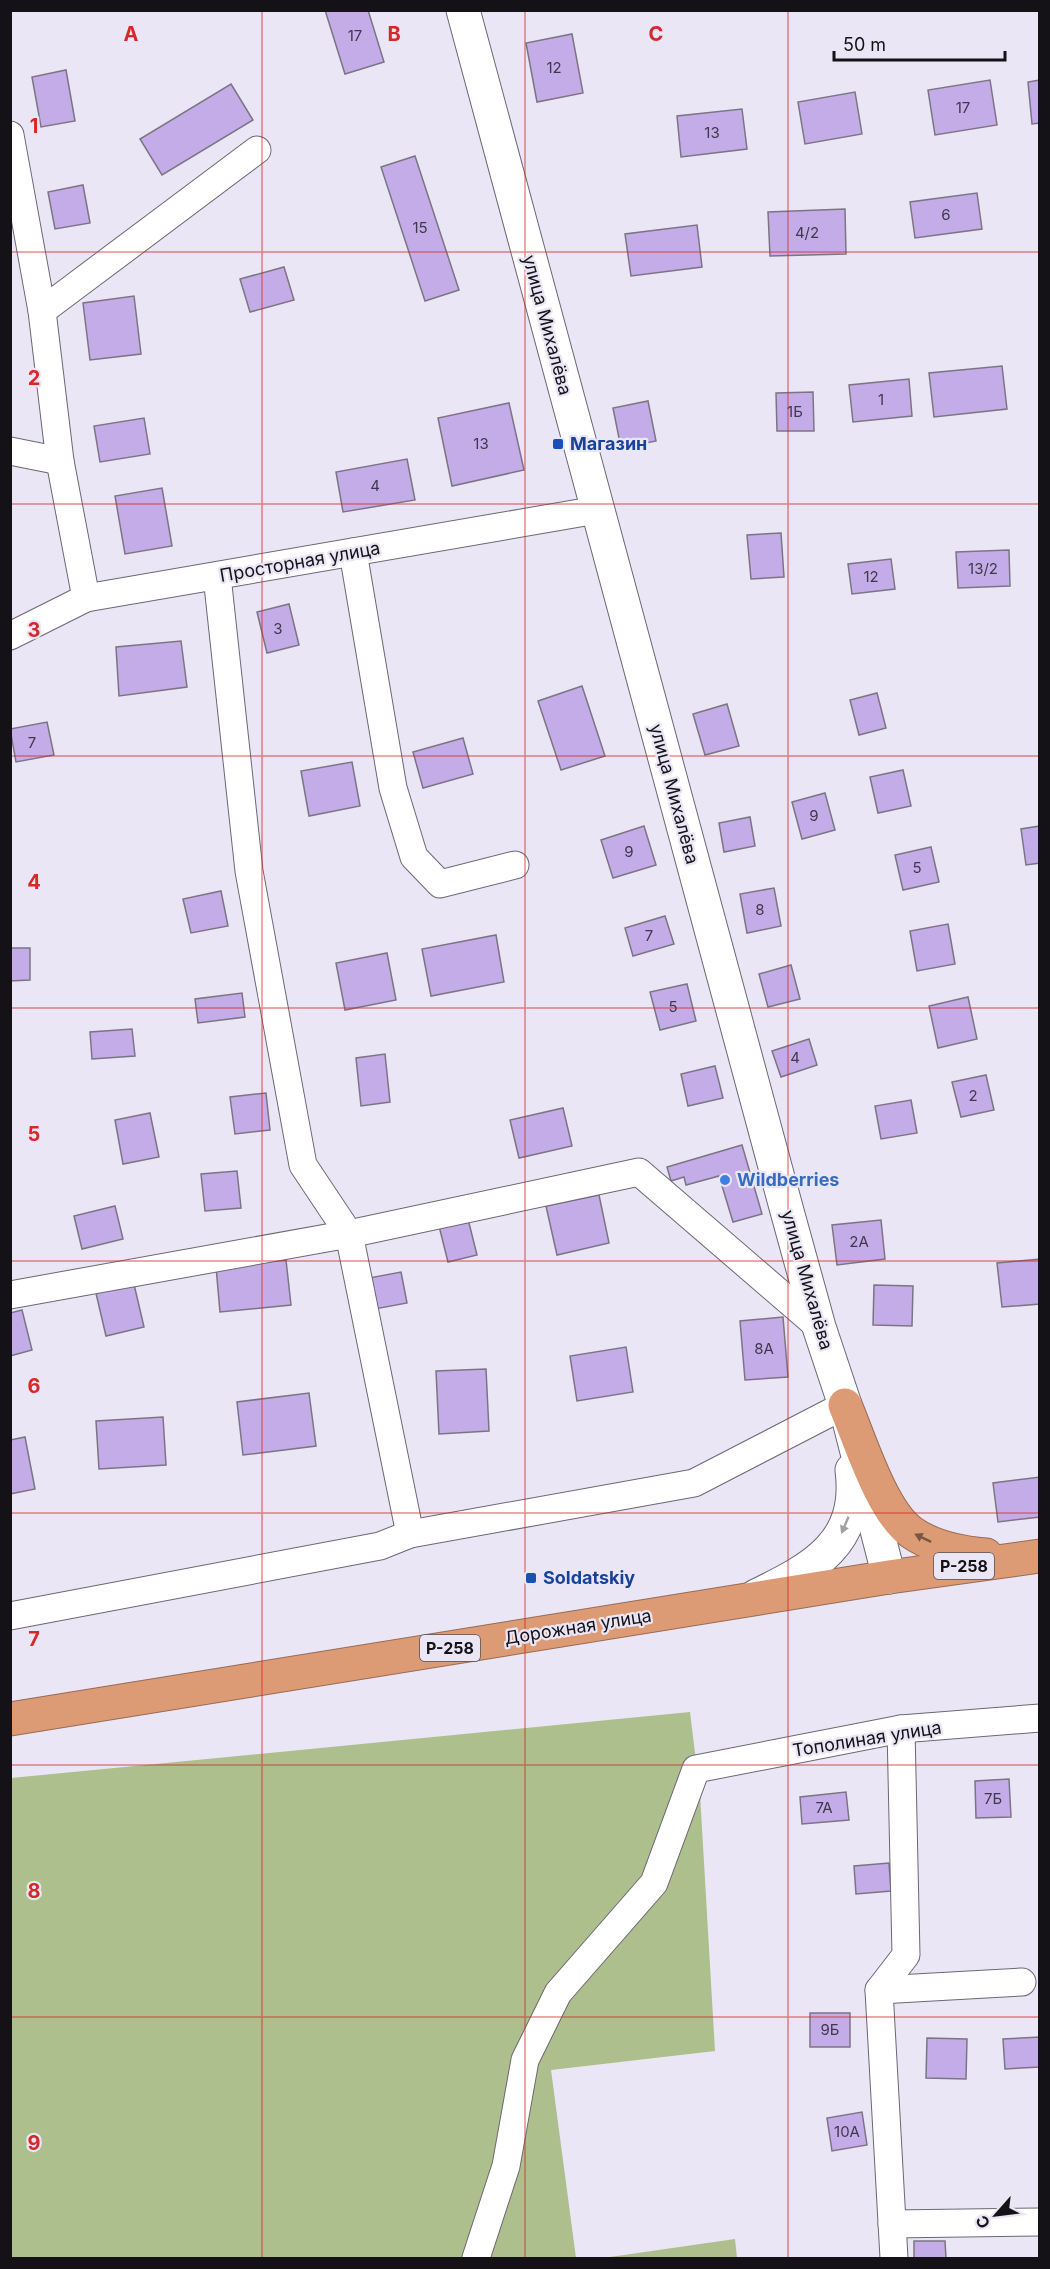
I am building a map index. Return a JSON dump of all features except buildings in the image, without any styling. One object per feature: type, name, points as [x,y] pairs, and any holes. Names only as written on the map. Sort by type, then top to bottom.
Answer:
[{"type":"highway","points":[[845,1405],[889,1507],[911,1532],[938,1545],[972,1554],[1030,1557]]},
{"type":"highway","name":"Дорожная улица","points":[[10,1719],[750,1599],[1030,1557]]},
{"type":"street","name":"улица Михалёва","points":[[463,10],[819,1327],[845,1405],[889,1577]]},
{"type":"street","points":[[10,135],[42,311],[60,460],[86,598]]},
{"type":"street","points":[[42,311],[257,150]]},
{"type":"street","points":[[10,451],[60,460]]},
{"type":"street","name":"Просторная улица","points":[[10,636],[86,598],[597,510]]},
{"type":"street","points":[[353,552],[393,788],[414,857],[440,884],[515,865]]},
{"type":"street","points":[[217,576],[249,871],[303,1165],[349,1234],[410,1534]]},
{"type":"street","points":[[10,1294],[349,1234],[639,1172],[819,1327]]},
{"type":"street","points":[[10,1616],[380,1546],[410,1534],[694,1483],[845,1405],[853,1478],[851,1512],[838,1542],[814,1564],[750,1599]]},
{"type":"street","name":"Тополиная улица","points":[[476,2259],[506,2166],[525,2060],[558,1993],[654,1882],[696,1769],[901,1730],[1040,1718]]},
{"type":"street","points":[[894,2259],[879,1990],[906,1955],[901,1730]]},
{"type":"street","points":[[879,1990],[1022,1982]]},
{"type":"street","points":[[892,2224],[1040,2222]]},
{"type":"green space","points":[[690,1712],[700,1794],[715,2051],[551,2070],[576,2258],[11,2258],[11,1778]]},
{"type":"green space","points":[[735,2239],[737,2258],[603,2258]]},
{"type":"place","name":"Магазин","points":[[558,444]]},
{"type":"place","name":"Wildberries","points":[[725,1180]]},
{"type":"place","name":"Soldatskiy","points":[[531,1578]]}]
